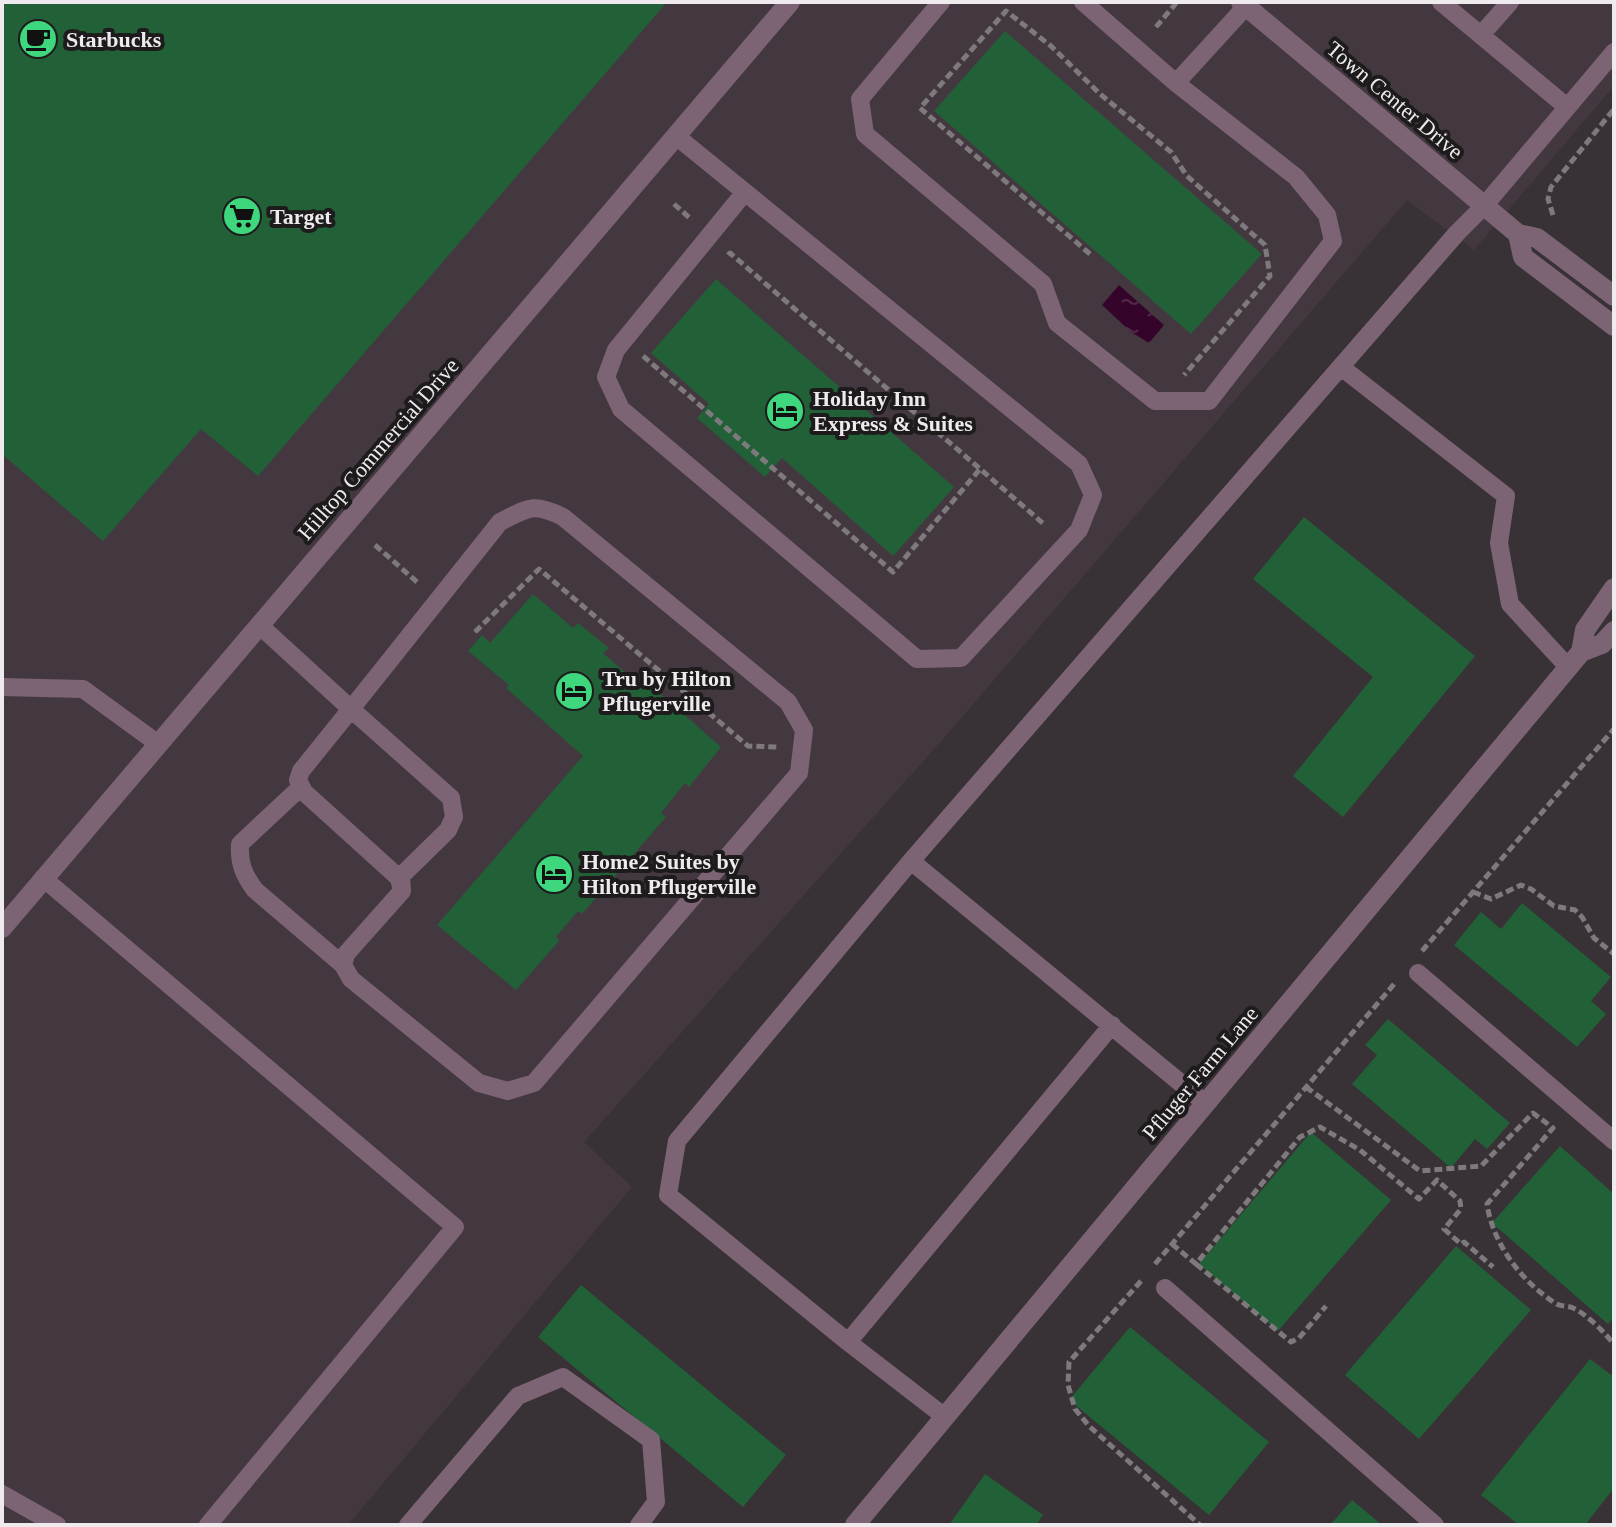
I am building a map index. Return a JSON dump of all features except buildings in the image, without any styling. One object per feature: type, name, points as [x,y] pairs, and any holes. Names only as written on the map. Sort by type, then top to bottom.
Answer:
[{"type":"street","name":"Hilltop Commercial Drive","points":[[2,928],[790,2]]},
{"type":"street","name":"Town Center Drive","points":[[1245,3],[1518,234],[1537,238],[1614,296]]},
{"type":"street","name":"Town Center Drive","points":[[1518,234],[1523,257],[1614,326]]},
{"type":"street","name":"Pfluger Farm Lane","points":[[1575,660],[1585,630],[1614,588]]},
{"type":"street","name":"Pfluger Farm Lane","points":[[855,1525],[1575,660],[1602,644],[1614,631]]},
{"type":"lane","points":[[941,2],[860,99],[865,134],[1043,284],[1057,323],[1155,401],[1209,401],[1333,241],[1327,215],[1296,177],[1176,83],[1083,2]]},
{"type":"lane","points":[[1441,2],[1567,107]]},
{"type":"lane","points":[[1481,35],[1510,2]]},
{"type":"lane","points":[[1176,83],[1245,3]]},
{"type":"lane","points":[[945,1417],[668,1195],[677,1141],[911,861],[1484,206],[1614,52]]},
{"type":"lane","points":[[676,136],[745,192],[1079,464],[1093,495],[1079,530],[961,658],[917,659],[621,409],[611,388],[606,377],[616,350],[745,192]]},
{"type":"lane","points":[[1341,367],[1506,496],[1499,543],[1510,604],[1575,660]]},
{"type":"lane","points":[[301,787],[240,844],[239,859],[244,876],[255,890],[343,965],[351,979],[479,1083],[508,1091],[534,1083],[799,773],[804,730],[788,702],[563,517],[544,508],[523,509],[500,522],[301,771],[298,780],[301,787],[399,878],[402,891]]},
{"type":"lane","points":[[259,625],[451,798],[454,817],[448,830],[401,876],[402,891],[346,954],[343,965]]},
{"type":"lane","points":[[2,687],[83,689],[157,743]]},
{"type":"lane","points":[[911,861],[1205,1103]]},
{"type":"lane","points":[[43,878],[455,1227],[208,1525]]},
{"type":"lane","points":[[1411,970],[1614,1141]]},
{"type":"lane","points":[[848,1342],[1112,1025]]},
{"type":"lane","points":[[1165,1288],[1435,1525]]},
{"type":"lane","points":[[408,1525],[518,1396],[563,1377],[651,1440],[656,1502],[639,1525]]},
{"type":"lane","points":[[2,1494],[57,1525]]},
{"type":"path","points":[[1156,27],[1177,2]]},
{"type":"path","points":[[1090,254],[920,108],[1006,11],[1051,46],[1100,94],[1171,152],[1187,176],[1265,245],[1270,276],[1178,382]]},
{"type":"path","points":[[1553,216],[1548,199],[1551,187],[1614,109]]},
{"type":"path","points":[[674,204],[692,221]]},
{"type":"path","points":[[720,264],[730,253],[1045,525]]},
{"type":"path","points":[[652,343],[642,355],[893,572],[980,469]]},
{"type":"path","points":[[375,545],[417,582]]},
{"type":"path","points":[[475,632],[539,569],[748,746],[779,747]]},
{"type":"path","points":[[1153,1266],[1411,970],[1473,892],[1614,729]]},
{"type":"path","points":[[1473,892],[1491,899],[1521,885],[1531,889],[1554,906],[1575,910],[1594,938],[1614,954]]},
{"type":"path","points":[[1306,1087],[1420,1171],[1481,1166],[1533,1113],[1553,1128],[1487,1204],[1491,1226],[1502,1249],[1521,1273],[1557,1305],[1573,1308],[1608,1336],[1614,1345]]},
{"type":"path","points":[[1196,1264],[1300,1137],[1320,1127],[1360,1150],[1419,1199],[1437,1180],[1460,1201],[1461,1209],[1444,1229],[1493,1267]]},
{"type":"path","points":[[1172,1244],[1291,1342],[1299,1338],[1326,1306]]},
{"type":"path","points":[[1144,1277],[1069,1362],[1068,1385],[1075,1409],[1089,1426],[1200,1525]]},
{"type":"shaded area","points":[[2,2],[1614,2],[1614,86],[1474,250],[1407,200],[950,731],[584,1142],[632,1187],[348,1525],[2,1525]]},
{"type":"water","points":[[1119,285],[1164,325],[1149,343],[1131,332],[1102,305]]},
{"type":"place","name":"Starbucks","points":[[38,39]]},
{"type":"place","name":"Target","points":[[242,216]]},
{"type":"place","name":"Holiday Inn Express & Suites","points":[[785,411]]},
{"type":"place","name":"Tru by Hilton Pflugerville","points":[[574,691]]},
{"type":"place","name":"Home2 Suites by Hilton Pflugerville","points":[[554,874]]}]
